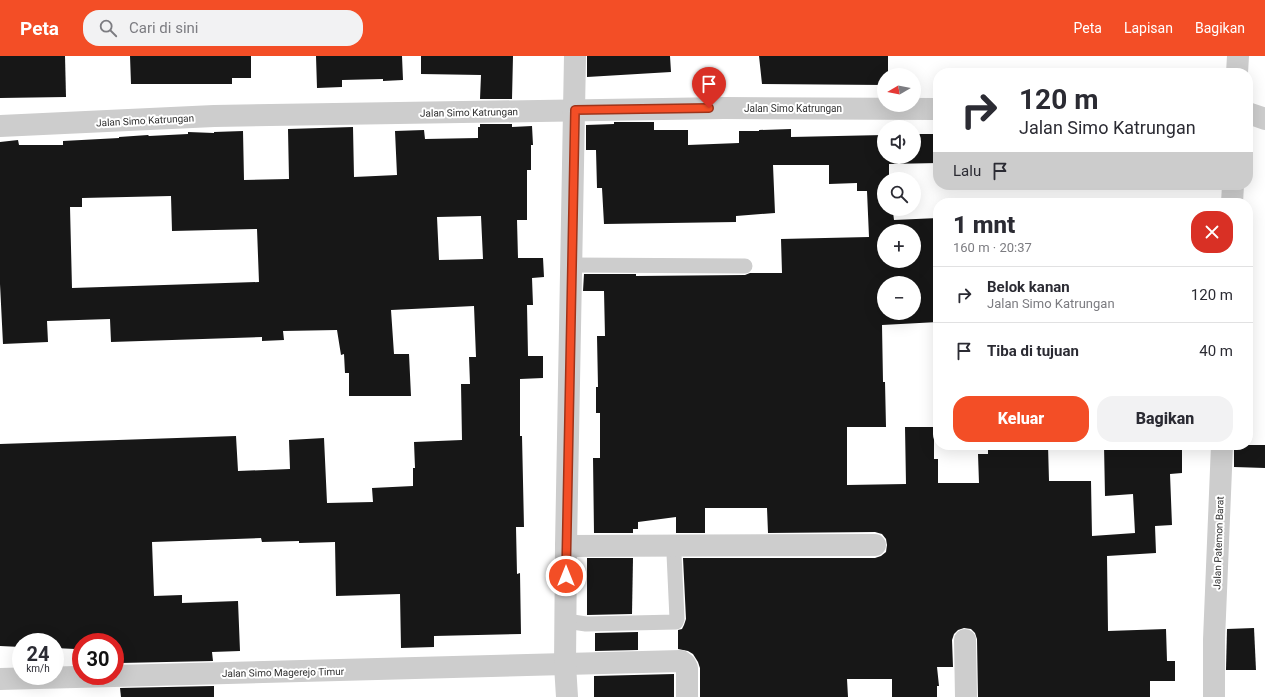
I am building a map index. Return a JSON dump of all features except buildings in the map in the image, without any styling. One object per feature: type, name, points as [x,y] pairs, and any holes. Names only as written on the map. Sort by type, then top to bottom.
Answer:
[{"type":"street","points":[[567,697],[565,665],[566,546],[575,56]]},
{"type":"street","points":[[1237,68],[1238,56]]},
{"type":"street","name":"Jalan Simo Katrungan","points":[[0,126],[214,116],[724,108],[933,109]]},
{"type":"street","points":[[1253,115],[1265,119]]},
{"type":"street","name":"Jalan Patemon Barat","points":[[1214,697],[1214,640],[1222,450]]},
{"type":"street","points":[[566,546],[875,545]]},
{"type":"street","points":[[965,640],[966,697]]},
{"type":"street","name":"Jalan Simo Magerejo Timur","points":[[0,679],[681,661],[687,668],[687,697]]},
{"type":"lane","points":[[571,265],[745,266]]},
{"type":"lane","points":[[566,622],[586,624],[676,622],[674,554]]},
{"type":"route","points":[[566,576],[575,110],[709,108]]}]
